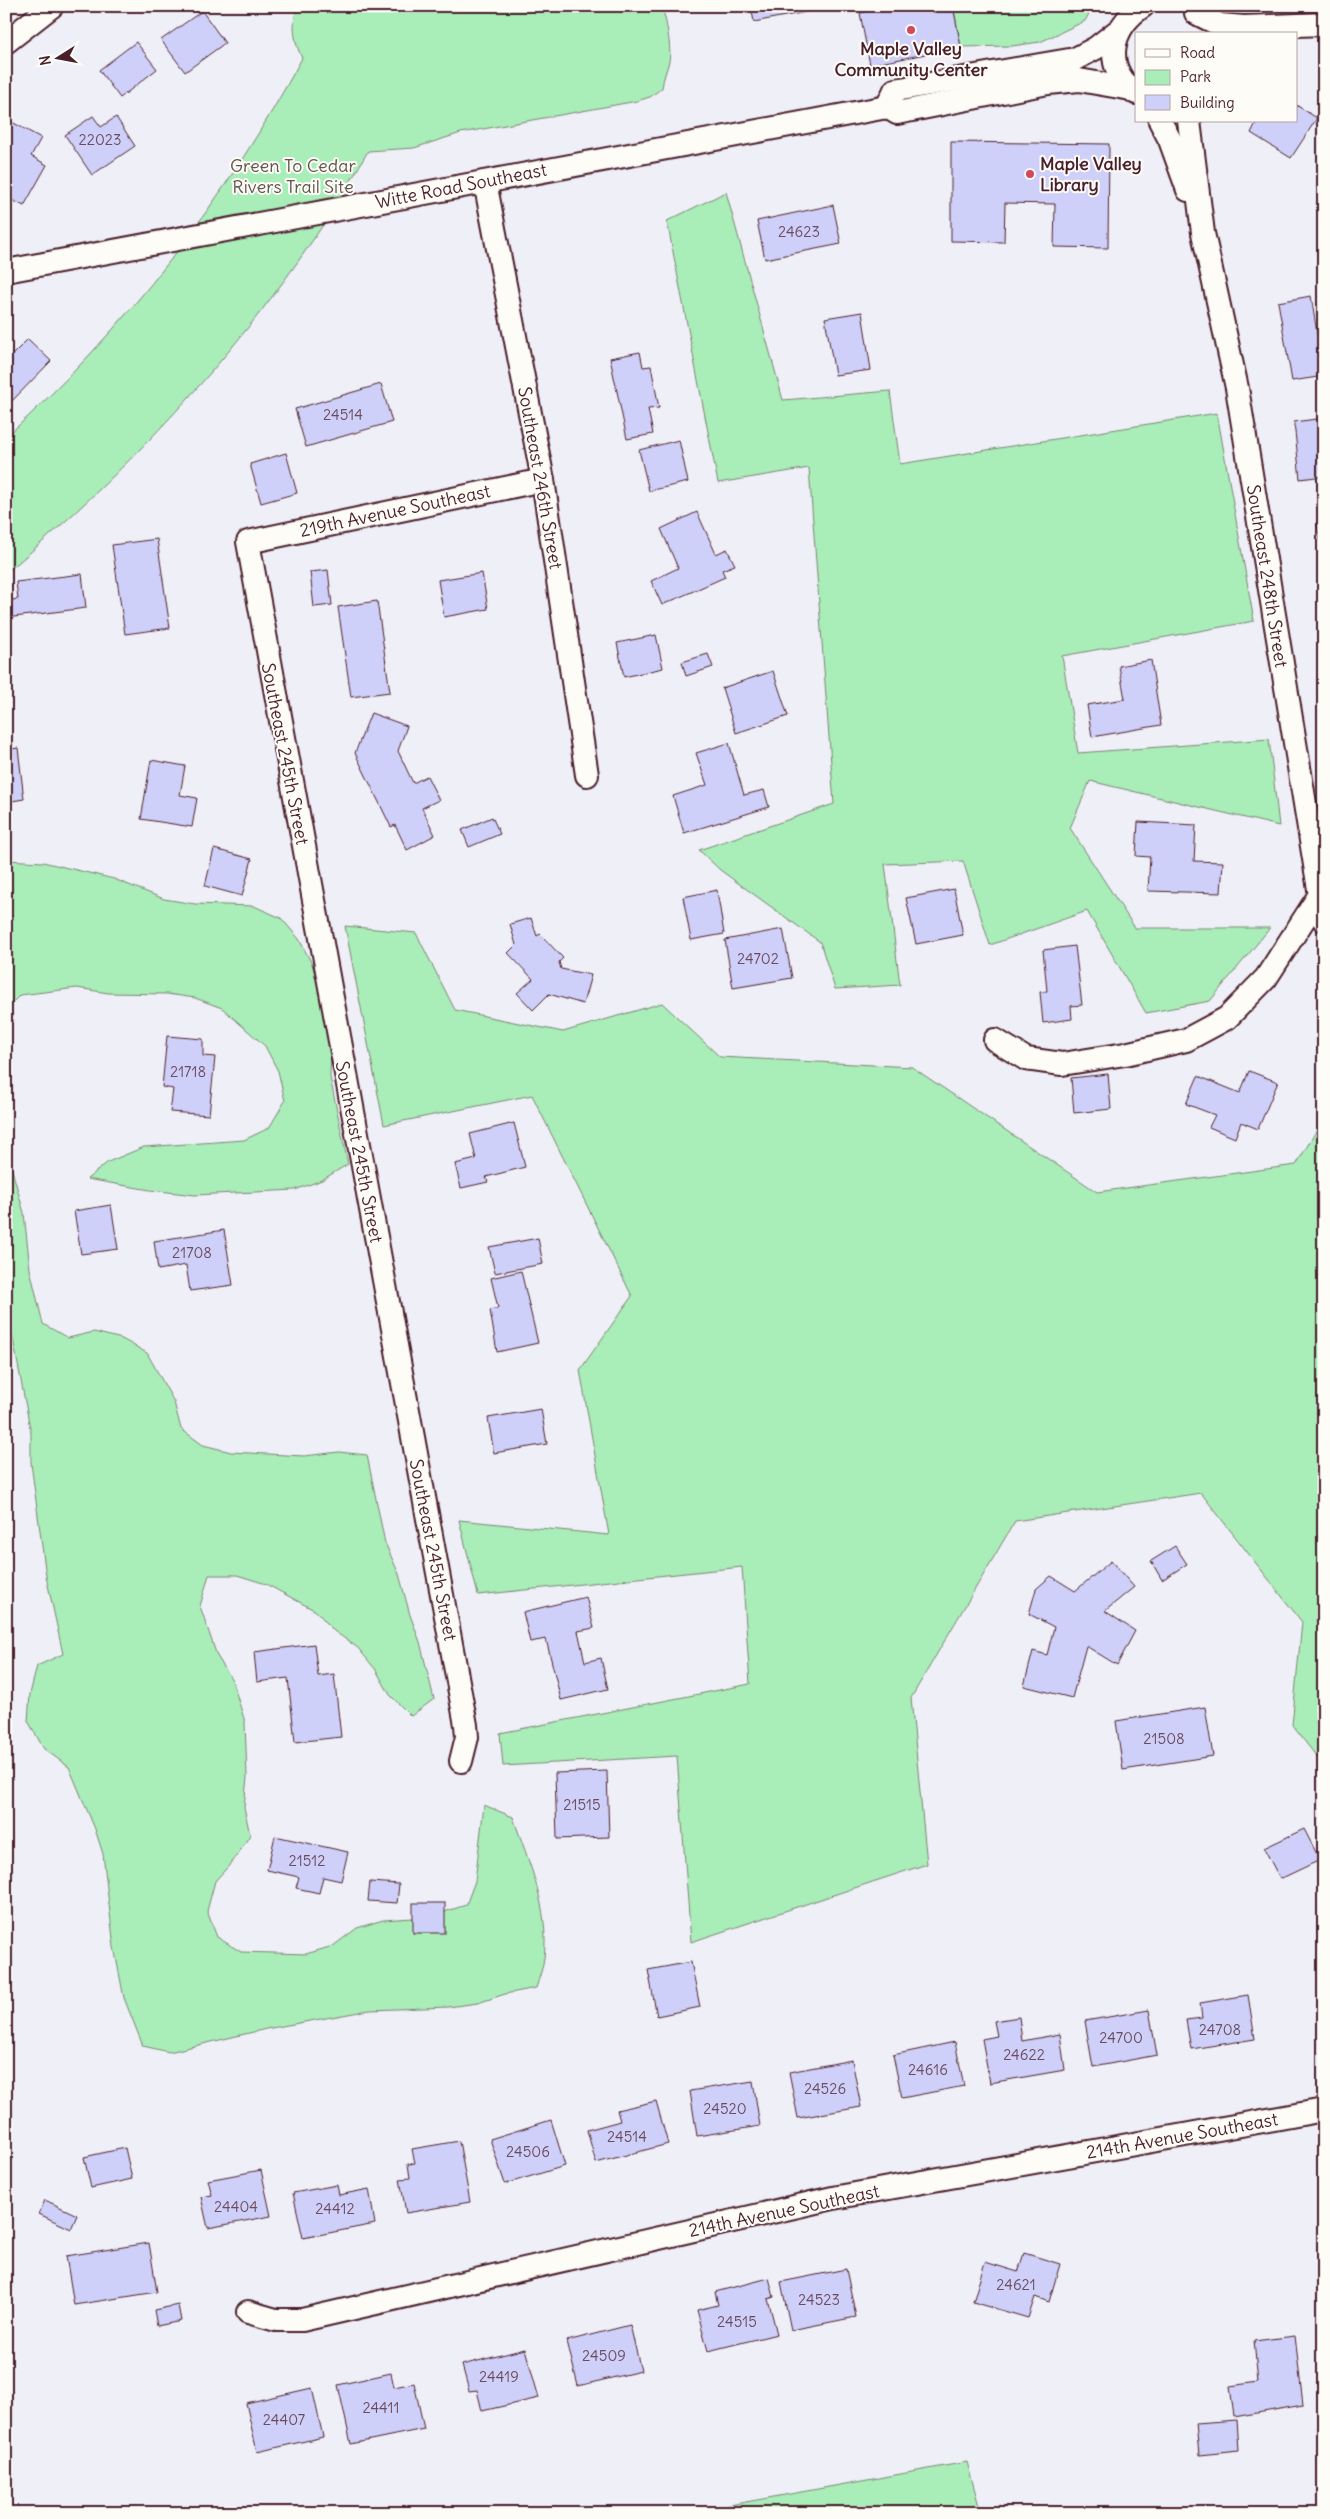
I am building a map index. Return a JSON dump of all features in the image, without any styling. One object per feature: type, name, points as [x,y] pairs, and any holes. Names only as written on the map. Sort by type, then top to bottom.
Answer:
[{"type":"street","points":[[6,42],[52,6]]},
{"type":"street","points":[[1132,6],[1120,28],[1114,49],[1115,62],[1119,74],[1135,92]]},
{"type":"street","points":[[887,107],[895,90],[1075,59],[1096,48],[1143,6]]},
{"type":"street","points":[[1190,9],[1220,25],[1244,27],[1324,25]]},
{"type":"street","points":[[1190,9],[1209,32]]},
{"type":"street","points":[[1298,35],[1324,25]]},
{"type":"street","name":"Witte Road Southeast","points":[[6,272],[887,107],[896,113],[1048,83],[1079,80],[1135,92]]},
{"type":"street","name":"Southeast 248th Street","points":[[1161,122],[1170,140],[1203,233]]},
{"type":"street","name":"Southeast 248th Street","points":[[1189,122],[1203,233],[1237,388],[1324,920]]},
{"type":"street","name":"Southeast 246th Street","points":[[485,182],[543,480],[587,775]]},
{"type":"street","name":"219th Avenue Southeast","points":[[248,542],[543,480]]},
{"type":"street","name":"Southeast 245th Street","points":[[248,542],[466,1725],[466,1737],[461,1761]]},
{"type":"street","points":[[994,1040],[1026,1059],[1062,1064],[1125,1054],[1186,1040],[1227,1018],[1266,978],[1319,896]]},
{"type":"street","name":"214th Avenue Southeast","points":[[248,2312],[276,2320],[302,2320],[833,2198],[1324,2110]]},
{"type":"green space","name":"Green To Cedar Rivers Trail Site","points":[[298,6],[661,6],[668,33],[670,56],[662,88],[650,97],[461,133],[414,148],[368,151],[333,210],[294,267],[251,324],[206,378],[158,431],[108,481],[6,573],[6,437],[92,352],[132,307],[207,211],[241,162],[302,58],[294,32]]},
{"type":"green space","points":[[953,6],[1093,6],[1085,21],[1040,42],[1012,46],[961,47]]},
{"type":"green space","points":[[726,192],[783,400],[890,391],[900,464],[1217,413],[1254,621],[1062,656],[1078,753],[1269,739],[1279,826],[1090,781],[1070,828],[1135,928],[1270,928],[1210,1001],[1146,1013],[1087,911],[990,945],[963,861],[885,864],[900,985],[835,989],[820,942],[720,870],[699,850],[834,804],[809,468],[718,483],[667,221]]},
{"type":"green space","points":[[6,860],[43,862],[114,879],[164,899],[195,904],[254,906],[281,918],[299,939],[312,964],[320,992],[331,1047],[330,1077],[348,1164],[322,1180],[295,1190],[195,1195],[150,1190],[87,1179],[108,1162],[144,1147],[244,1140],[269,1128],[285,1101],[278,1071],[265,1046],[222,1008],[195,998],[167,994],[108,993],[77,988],[20,995],[6,1009]]},
{"type":"green space","points":[[345,926],[416,933],[455,1010],[563,1032],[662,1003],[720,1057],[912,1067],[1097,1192],[1296,1165],[1324,1118],[1324,1766],[1292,1725],[1302,1622],[1201,1493],[1015,1521],[911,1698],[927,1864],[691,1942],[677,1756],[503,1766],[500,1733],[750,1684],[742,1567],[478,1595],[459,1520],[609,1535],[580,1370],[632,1296],[532,1095],[384,1125]]},
{"type":"green space","points":[[6,1113],[9,1159],[24,1213],[30,1269],[43,1324],[68,1338],[94,1332],[122,1339],[147,1353],[174,1402],[181,1429],[203,1445],[231,1452],[304,1456],[339,1452],[367,1455],[385,1543],[399,1574],[410,1615],[420,1642],[434,1699],[411,1716],[390,1695],[376,1670],[358,1648],[334,1631],[316,1611],[266,1584],[237,1575],[209,1575],[200,1606],[217,1656],[232,1680],[245,1722],[247,1777],[244,1807],[250,1835],[234,1860],[215,1881],[207,1911],[217,1937],[241,1952],[306,1954],[333,1946],[357,1928],[383,1920],[413,1918],[441,1913],[466,1905],[475,1881],[484,1805],[513,1817],[537,1886],[544,1922],[545,1940],[541,1973],[536,1988],[505,1994],[478,2003],[448,2007],[370,2010],[266,2029],[169,2052],[143,2046],[124,1998],[114,1947],[103,1854],[95,1829],[69,1767],[44,1749],[28,1721],[30,1694],[37,1666],[63,1654],[46,1576],[31,1463],[31,1433],[6,1302]]},
{"type":"green space","points":[[967,2462],[981,2513],[685,2513]]},
{"type":"building","points":[[751,6],[816,6],[817,10],[754,22]]},
{"type":"building","name":"Maple Valley Community Center","points":[[867,6],[953,6],[961,47],[870,65],[860,13],[868,11]]},
{"type":"building","points":[[202,11],[225,43],[185,72],[161,40]]},
{"type":"building","points":[[136,42],[157,69],[120,98],[99,70]]},
{"type":"building","points":[[1298,106],[1317,118],[1291,158],[1251,133],[1256,122],[1298,122]]},
{"type":"building","points":[[93,116],[101,127],[116,117],[135,146],[92,175],[65,135]]},
{"type":"building","points":[[10,121],[41,138],[31,156],[47,165],[24,206],[6,197],[6,128]]},
{"type":"building","name":"Maple Valley Library","points":[[951,142],[1109,144],[1108,248],[1054,247],[1055,204],[1005,203],[1004,242],[951,241]]},
{"type":"building","points":[[833,205],[841,244],[765,259],[757,221]]},
{"type":"building","points":[[1311,296],[1324,376],[1292,381],[1278,302]]},
{"type":"building","points":[[862,312],[871,370],[835,375],[825,318]]},
{"type":"building","points":[[28,339],[51,361],[10,403],[6,399],[6,361]]},
{"type":"building","points":[[640,352],[643,367],[651,366],[659,408],[648,409],[653,434],[627,439],[610,358]]},
{"type":"building","points":[[381,384],[392,422],[306,447],[295,409]]},
{"type":"building","points":[[1324,418],[1324,476],[1300,479],[1294,422]]},
{"type":"building","points":[[679,440],[688,482],[649,491],[639,450]]},
{"type":"building","points":[[286,453],[297,493],[261,503],[250,464]]},
{"type":"building","points":[[697,512],[716,554],[727,549],[735,565],[722,570],[725,577],[662,605],[651,581],[678,568],[661,529]]},
{"type":"building","points":[[1324,523],[1324,564],[1317,524]]},
{"type":"building","points":[[157,539],[170,628],[125,634],[112,545]]},
{"type":"building","points":[[328,570],[332,605],[314,607],[310,572]]},
{"type":"building","points":[[482,573],[488,609],[444,617],[438,580]]},
{"type":"building","points":[[82,574],[86,608],[6,618],[6,601],[18,599],[16,582]]},
{"type":"building","points":[[377,601],[390,692],[351,697],[338,607]]},
{"type":"building","points":[[656,635],[663,668],[624,677],[617,643]]},
{"type":"building","points":[[708,654],[713,667],[686,676],[682,662]]},
{"type":"building","points":[[1151,660],[1161,725],[1092,737],[1087,705],[1125,699],[1119,666]]},
{"type":"building","points":[[773,671],[788,716],[736,733],[722,688]]},
{"type":"building","points":[[371,713],[407,726],[398,751],[413,783],[427,776],[439,800],[422,808],[435,835],[407,850],[395,825],[391,827],[355,753]]},
{"type":"building","points":[[729,743],[744,795],[764,790],[769,807],[684,833],[673,796],[707,785],[696,753]]},
{"type":"building","points":[[18,748],[24,799],[6,802],[6,750]]},
{"type":"building","points":[[151,760],[185,766],[180,795],[197,798],[192,827],[141,819]]},
{"type":"building","points":[[492,817],[500,834],[469,847],[462,830]]},
{"type":"building","points":[[1138,822],[1196,825],[1194,861],[1223,862],[1221,893],[1148,891],[1150,857],[1136,856]]},
{"type":"building","points":[[214,849],[252,859],[242,896],[205,886]]},
{"type":"building","points":[[954,889],[963,935],[916,944],[906,898]]},
{"type":"building","points":[[717,890],[724,934],[691,940],[683,897]]},
{"type":"building","points":[[531,918],[537,936],[540,934],[563,958],[559,962],[561,969],[591,975],[583,1004],[549,994],[533,1010],[517,993],[533,979],[508,953],[516,945],[510,924]]},
{"type":"building","points":[[783,929],[792,978],[733,988],[725,940]]},
{"type":"building","points":[[1075,946],[1082,1005],[1071,1006],[1072,1019],[1043,1023],[1040,992],[1047,991],[1043,950]]},
{"type":"building","points":[[167,1036],[203,1039],[203,1056],[215,1057],[209,1115],[170,1112],[173,1089],[162,1087]]},
{"type":"building","points":[[1249,1071],[1278,1082],[1258,1129],[1241,1122],[1235,1138],[1209,1127],[1215,1115],[1186,1104],[1198,1076],[1240,1093]]},
{"type":"building","points":[[1108,1074],[1111,1109],[1074,1113],[1071,1078]]},
{"type":"building","points":[[514,1123],[525,1167],[486,1177],[488,1182],[461,1188],[455,1164],[476,1159],[470,1134]]},
{"type":"building","points":[[111,1205],[118,1249],[81,1254],[74,1211]]},
{"type":"building","points":[[224,1230],[233,1285],[190,1291],[186,1265],[158,1270],[154,1241]]},
{"type":"building","points":[[538,1238],[543,1264],[495,1273],[489,1247]]},
{"type":"building","points":[[521,1271],[538,1343],[497,1352],[490,1310],[498,1308],[491,1278]]},
{"type":"building","points":[[541,1409],[547,1444],[494,1453],[488,1418]]},
{"type":"building","points":[[1175,1546],[1187,1564],[1162,1580],[1151,1561]]},
{"type":"building","points":[[1111,1561],[1134,1587],[1105,1611],[1135,1631],[1117,1665],[1086,1646],[1072,1698],[1024,1686],[1033,1651],[1047,1655],[1054,1627],[1029,1614],[1036,1589],[1051,1576],[1075,1591]]},
{"type":"building","points":[[586,1597],[594,1628],[578,1631],[585,1662],[601,1658],[608,1689],[561,1700],[546,1639],[530,1642],[523,1612]]},
{"type":"building","points":[[314,1644],[318,1676],[334,1674],[341,1737],[295,1742],[288,1678],[257,1682],[254,1652]]},
{"type":"building","points":[[1205,1707],[1213,1756],[1123,1770],[1116,1721]]},
{"type":"building","points":[[607,1771],[609,1837],[557,1839],[555,1773]]},
{"type":"building","points":[[1304,1829],[1320,1860],[1280,1879],[1264,1848]]},
{"type":"building","points":[[275,1836],[348,1852],[341,1881],[323,1877],[319,1893],[296,1888],[299,1877],[267,1870]]},
{"type":"building","points":[[370,1882],[399,1884],[397,1903],[368,1901]]},
{"type":"building","points":[[413,1903],[445,1903],[445,1933],[413,1933]]},
{"type":"building","points":[[691,1962],[700,2007],[657,2016],[648,1970]]},
{"type":"building","points":[[1248,1995],[1255,2039],[1191,2049],[1186,2020],[1202,2018],[1200,2003]]},
{"type":"building","points":[[1149,2010],[1157,2055],[1093,2067],[1085,2021]]},
{"type":"building","points":[[1019,2017],[1022,2041],[1060,2034],[1065,2070],[990,2083],[982,2039],[997,2036],[994,2021]]},
{"type":"building","points":[[955,2042],[964,2086],[902,2098],[893,2055]]},
{"type":"building","points":[[852,2060],[861,2107],[798,2118],[789,2072]]},
{"type":"building","points":[[753,2081],[760,2126],[697,2136],[690,2091]]},
{"type":"building","points":[[656,2101],[668,2144],[596,2163],[587,2130],[620,2121],[617,2110]]},
{"type":"building","points":[[551,2120],[565,2166],[505,2184],[490,2139]]},
{"type":"building","points":[[459,2141],[470,2202],[406,2213],[400,2179],[410,2178],[408,2164],[415,2163],[412,2149]]},
{"type":"building","points":[[125,2148],[132,2179],[91,2188],[84,2157]]},
{"type":"building","points":[[261,2170],[271,2216],[208,2228],[201,2197],[212,2195],[208,2180]]},
{"type":"building","points":[[337,2185],[339,2195],[369,2189],[375,2224],[303,2238],[293,2193]]},
{"type":"building","points":[[45,2200],[77,2215],[71,2229],[39,2214]]},
{"type":"building","points":[[149,2243],[157,2292],[74,2305],[66,2256]]},
{"type":"building","points":[[1024,2253],[1060,2264],[1049,2302],[1035,2297],[1028,2318],[973,2302],[985,2262],[1018,2272]]},
{"type":"building","points":[[846,2269],[856,2317],[791,2330],[781,2282]]},
{"type":"building","points":[[769,2278],[774,2297],[768,2299],[777,2334],[708,2351],[697,2310],[718,2305],[715,2292]]},
{"type":"building","points":[[178,2305],[181,2321],[157,2326],[154,2310]]},
{"type":"building","points":[[630,2325],[641,2371],[578,2386],[567,2341]]},
{"type":"building","points":[[1295,2336],[1303,2405],[1234,2417],[1230,2386],[1258,2382],[1254,2341]]},
{"type":"building","points":[[525,2349],[539,2398],[482,2411],[477,2390],[469,2391],[462,2365]]},
{"type":"building","points":[[391,2373],[394,2387],[414,2383],[424,2429],[351,2444],[338,2385]]},
{"type":"building","points":[[312,2388],[323,2437],[257,2452],[246,2403]]},
{"type":"building","points":[[1237,2420],[1239,2451],[1199,2455],[1196,2423]]},
{"type":"building","points":[[107,2507],[107,2512],[131,2508],[132,2513],[76,2513]]},
{"type":"place","name":"Maple Valley Community Center","points":[[911,30]]},
{"type":"place","name":"Maple Valley Library","points":[[1030,174]]}]
